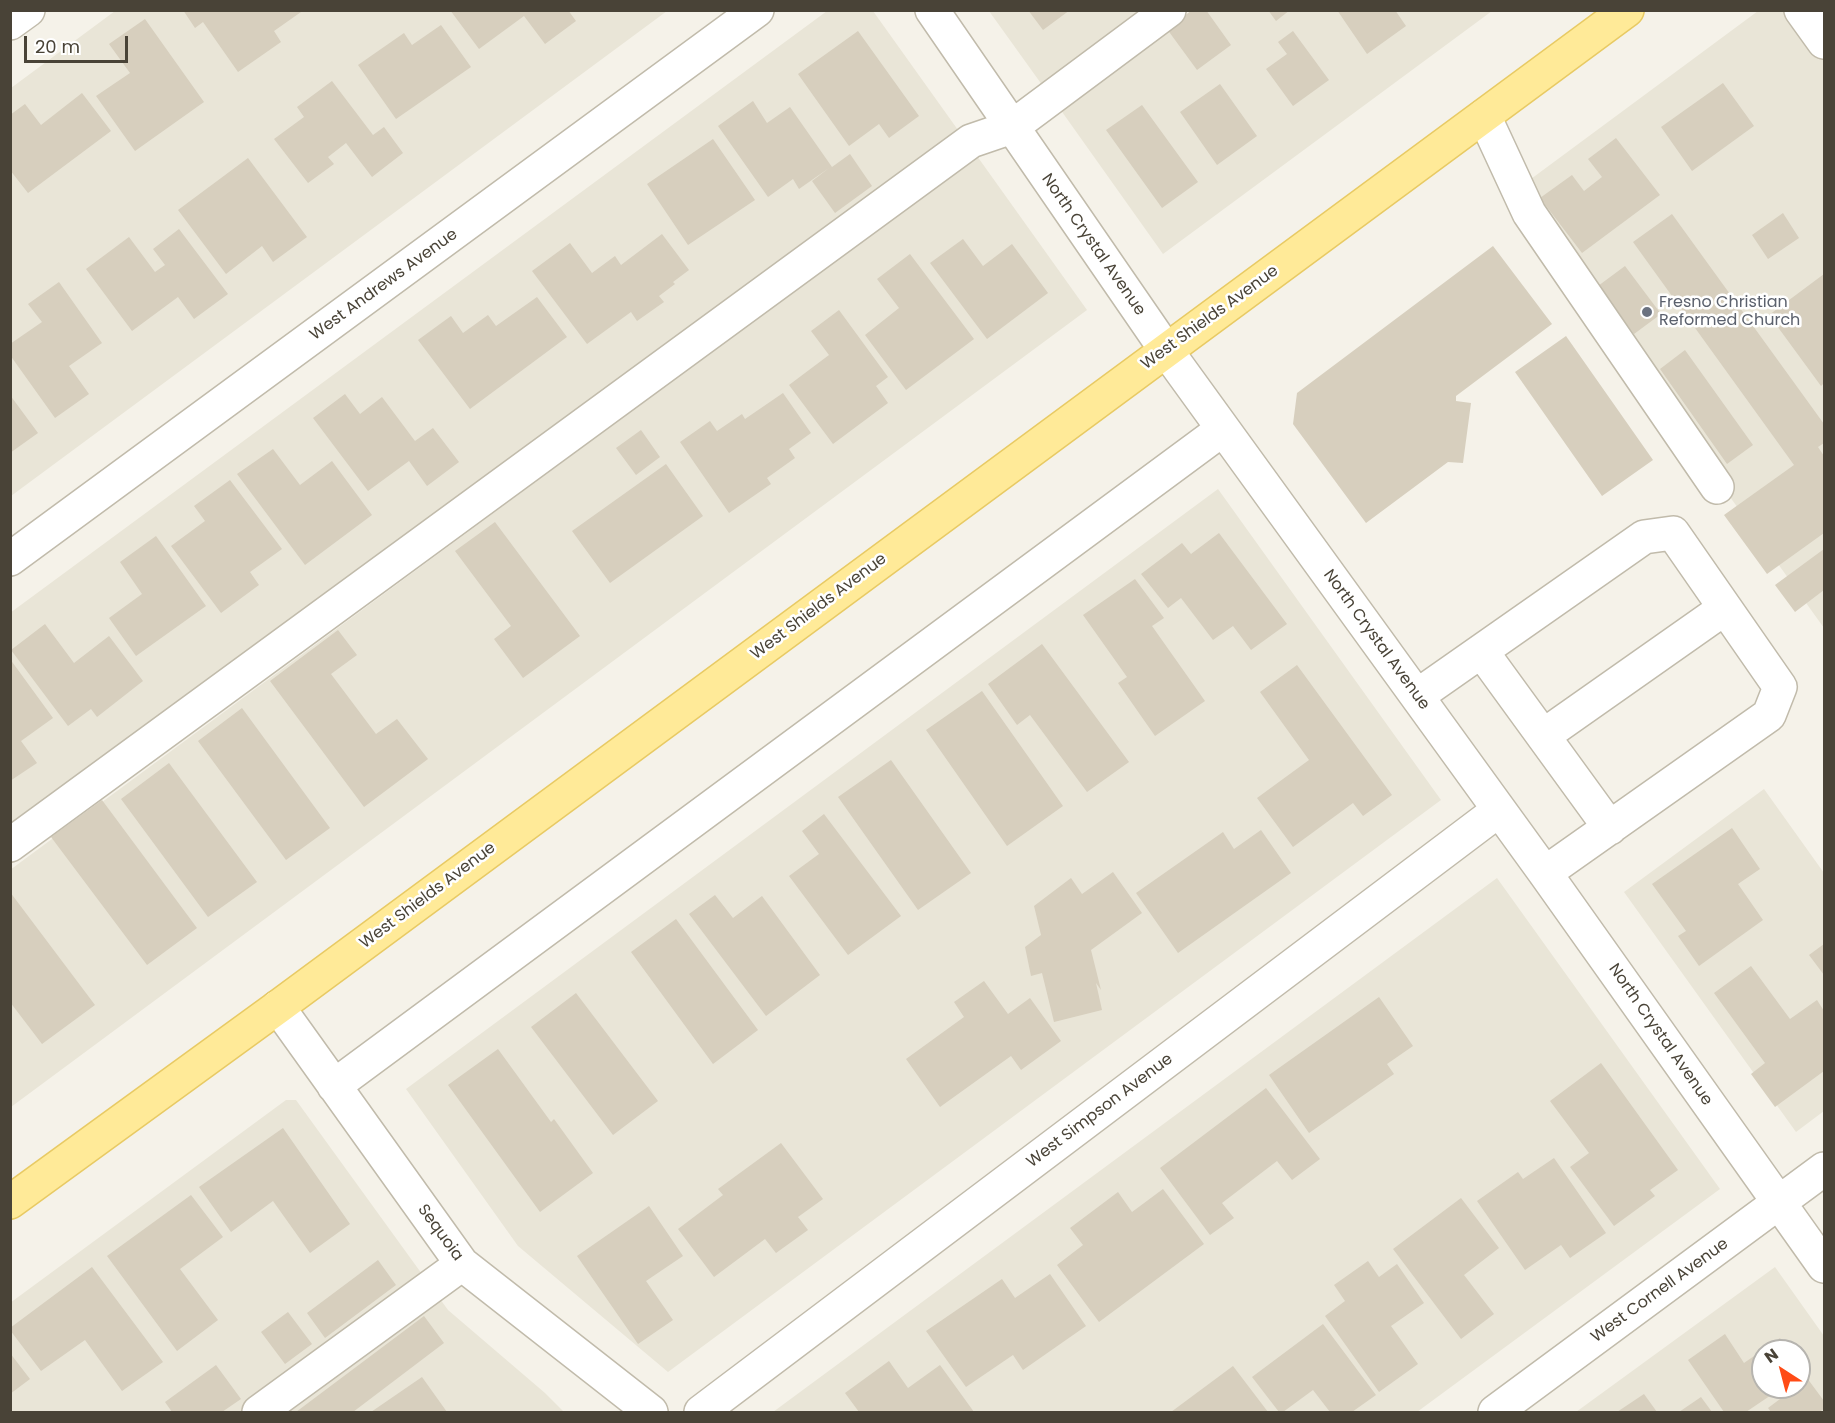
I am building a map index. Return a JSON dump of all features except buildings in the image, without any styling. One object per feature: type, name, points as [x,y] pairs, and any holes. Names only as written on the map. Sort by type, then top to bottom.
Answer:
[{"type":"main road","name":"West Shields Avenue","points":[[10,1202],[278,1007],[1627,10]]},
{"type":"street","points":[[10,23],[28,10]]},
{"type":"street","name":"West Andrews Avenue","points":[[10,559],[757,10]]},
{"type":"street","name":"North Crystal Avenue","points":[[932,10],[1166,350],[1545,873],[1824,1266]]},
{"type":"street","points":[[10,845],[971,141],[1012,127],[1169,10]]},
{"type":"street","points":[[1801,10],[1824,42]]},
{"type":"street","points":[[1484,116],[1529,213],[1717,487]]},
{"type":"street","points":[[334,1086],[1223,429]]},
{"type":"street","points":[[1417,696],[1644,537],[1672,533],[1780,687],[1769,715],[1545,873]]},
{"type":"street","points":[[1543,736],[1725,608]]},
{"type":"street","points":[[1482,652],[1610,828]]},
{"type":"street","name":"West Simpson Avenue","points":[[701,1413],[1499,810]]},
{"type":"street","name":"Sequoia","points":[[278,1007],[462,1264],[651,1413]]},
{"type":"street","name":"West Cornell Avenue","points":[[1495,1413],[1824,1169]]},
{"type":"street","points":[[259,1413],[462,1264]]},
{"type":"shaded area","points":[[115,11],[667,11],[11,496],[11,88]]},
{"type":"shaded area","points":[[827,11],[873,11],[958,130],[11,831],[10,613]]},
{"type":"shaded area","points":[[989,11],[1151,11],[1045,89]]},
{"type":"shaded area","points":[[1193,11],[1492,11],[1163,254],[1060,109]]},
{"type":"shaded area","points":[[1758,11],[1824,11],[1824,628],[1512,193]]},
{"type":"shaded area","points":[[977,156],[1087,310],[11,1107],[10,870]]},
{"type":"shaded area","points":[[1218,489],[1441,800],[668,1372],[518,1246],[406,1089]]},
{"type":"shaded area","points":[[1764,789],[1824,873],[1824,1111],[1796,1132],[1624,892]]},
{"type":"shaded area","points":[[1497,878],[1720,1189],[1417,1412],[773,1412]]},
{"type":"shaded area","points":[[286,1100],[296,1100],[448,1310],[564,1412],[11,1412],[10,1303]]},
{"type":"shaded area","points":[[1775,1267],[1824,1336],[1824,1412],[1576,1412]]},
{"type":"place","name":"Fresno Christian Reformed Church","points":[[1647,312]]}]
